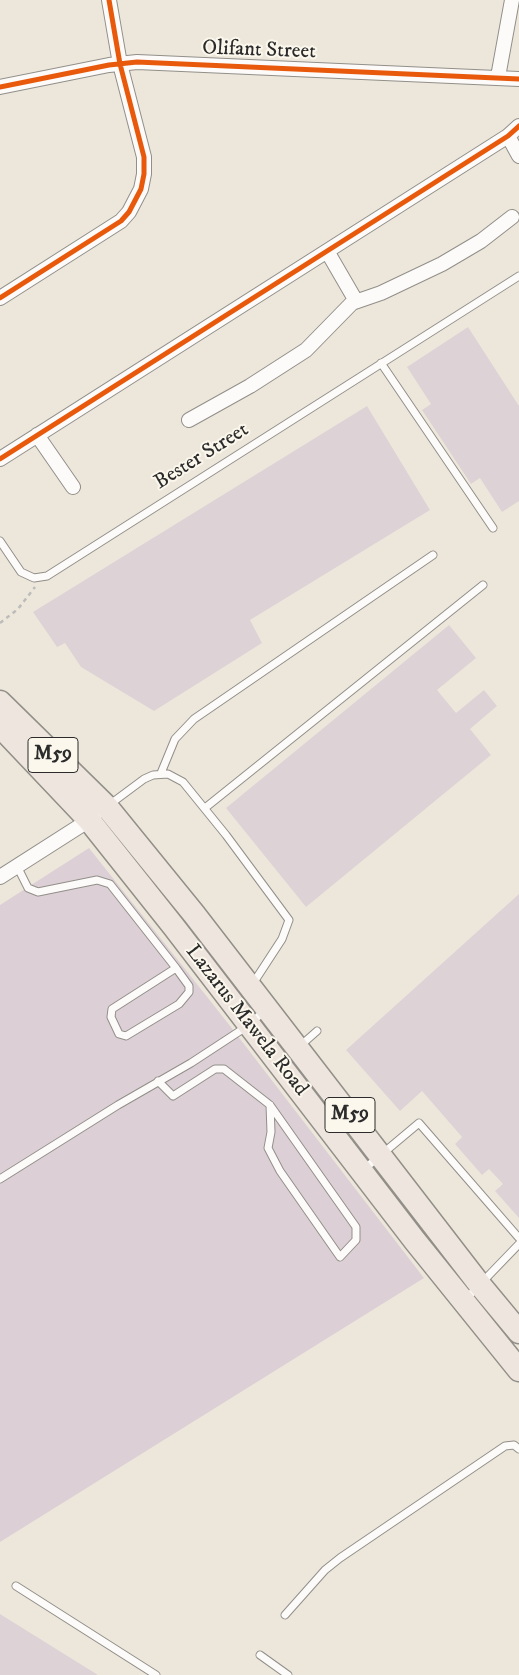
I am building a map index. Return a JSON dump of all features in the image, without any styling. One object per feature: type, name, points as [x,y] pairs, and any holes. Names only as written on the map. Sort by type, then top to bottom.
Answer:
[{"type":"main road","name":"Lazarus Mawela Road","points":[[0,702],[98,814],[241,995],[267,1008],[480,1286],[519,1332]]},
{"type":"main road","name":"Lazarus Mawela Road","points":[[0,726],[98,814]]},
{"type":"main road","name":"Lazarus Mawela Road","points":[[241,995],[248,1025],[463,1302],[519,1370]]},
{"type":"street","points":[[0,298],[121,221],[135,202],[144,174],[144,157],[120,64],[109,0]]},
{"type":"street","points":[[498,77],[514,19],[512,0]]},
{"type":"street","name":"Olifant Street","points":[[0,87],[120,64],[160,63],[498,77],[519,80]]},
{"type":"street","points":[[0,459],[514,131],[519,156]]},
{"type":"street","points":[[189,420],[250,386],[306,350],[356,301],[381,293],[442,264],[481,241],[512,217]]},
{"type":"street","points":[[327,251],[356,301]]},
{"type":"street","points":[[37,435],[73,487]]},
{"type":"street","points":[[0,877],[98,814]]},
{"type":"lane","name":"Bester Street","points":[[41,578],[519,276]]},
{"type":"lane","points":[[381,363],[494,528]]},
{"type":"lane","points":[[0,541],[21,572],[34,578],[41,578]]},
{"type":"lane","points":[[161,773],[175,739],[194,719],[433,555]]},
{"type":"lane","points":[[205,808],[483,584]]},
{"type":"lane","points":[[98,814],[144,779],[161,773],[175,776],[183,782],[205,808],[289,920],[282,939],[241,995]]},
{"type":"lane","points":[[17,866],[28,888],[38,892],[97,880],[110,884],[176,968],[188,986],[189,992],[180,1004],[126,1036],[119,1034],[111,1017],[112,1009],[176,968]]},
{"type":"lane","points":[[0,1179],[158,1081],[191,1063],[248,1025],[267,1008]]},
{"type":"lane","points":[[298,1048],[317,1031]]},
{"type":"lane","points":[[158,1081],[173,1096],[216,1069],[224,1069],[270,1106],[356,1227],[356,1240],[340,1257],[280,1171],[268,1148],[271,1132],[270,1106]]},
{"type":"lane","points":[[361,1172],[419,1123],[519,1238]]},
{"type":"lane","points":[[463,1302],[519,1244]]},
{"type":"lane","points":[[285,1615],[325,1570],[340,1558],[505,1446],[514,1445],[519,1449]]},
{"type":"lane","points":[[16,1586],[156,1675]]},
{"type":"lane","points":[[260,1655],[288,1675]]},
{"type":"path","points":[[0,623],[18,609],[41,578]]},
{"type":"shaded area","points":[[89,848],[227,1022],[424,1278],[0,1542],[0,905]]},
{"type":"building","points":[[468,327],[519,406],[519,501],[502,512],[480,478],[471,484],[422,410],[431,404],[407,367]]},
{"type":"building","points":[[367,406],[430,510],[250,620],[262,643],[154,711],[81,667],[65,643],[57,647],[33,612]]},
{"type":"building","points":[[449,625],[476,658],[437,690],[456,713],[484,690],[497,706],[470,729],[491,755],[306,907],[226,808]]},
{"type":"building","points":[[519,894],[519,1218],[495,1191],[503,1184],[489,1169],[482,1175],[455,1144],[462,1137],[422,1091],[400,1111],[346,1050]]},
{"type":"building","points":[[0,1614],[98,1675],[0,1675]]},
{"type":"cycle path","points":[[0,298],[121,221],[129,212],[141,189],[144,174],[144,157],[120,64],[109,0]]},
{"type":"cycle path","points":[[0,87],[109,65],[137,62],[519,79]]},
{"type":"cycle path","points":[[0,459],[508,136],[519,126]]}]
